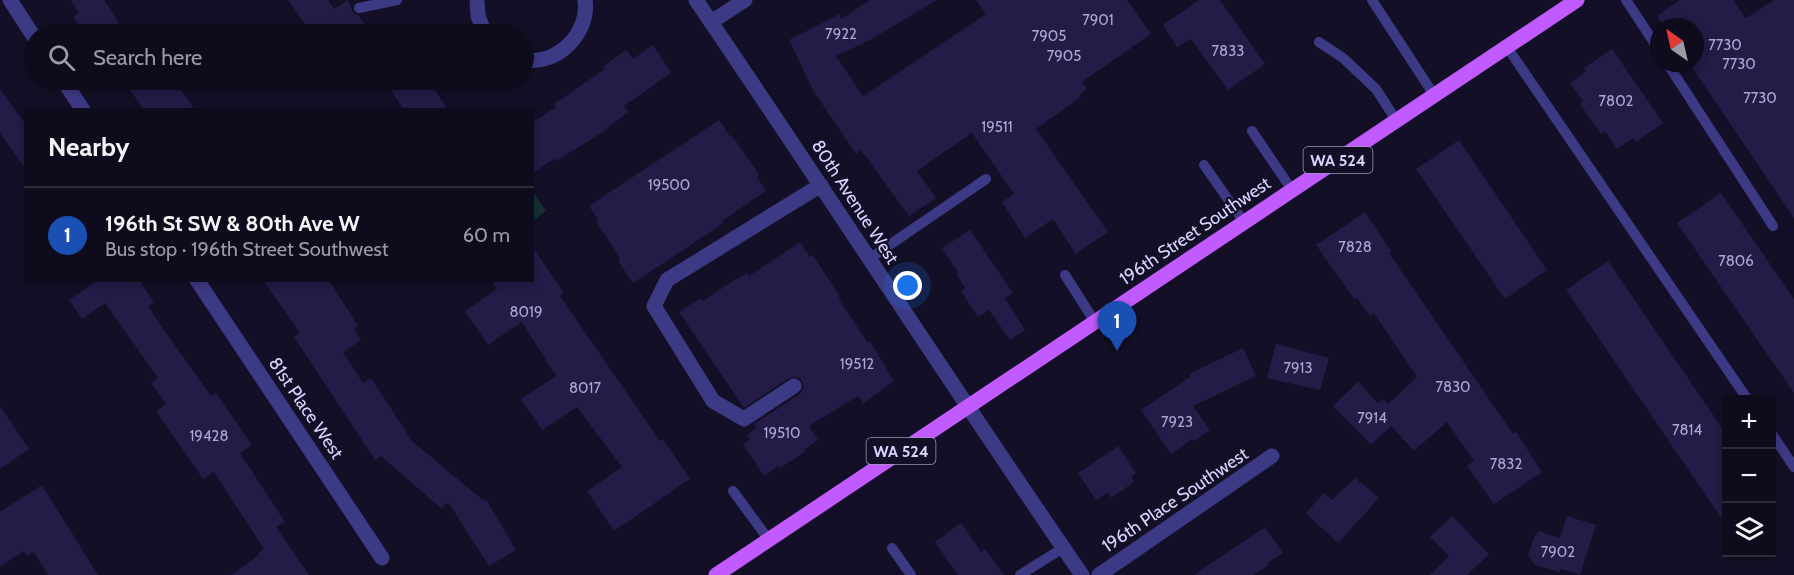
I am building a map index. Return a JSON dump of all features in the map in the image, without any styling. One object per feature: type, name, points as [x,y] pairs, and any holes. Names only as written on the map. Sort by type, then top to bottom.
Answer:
[{"type":"main road","name":"196th Street Southwest","points":[[717,575],[1574,1]]},
{"type":"street","points":[[10,0],[26,24]]},
{"type":"street","points":[[477,0],[481,24]]},
{"type":"street","points":[[534,60],[545,59],[562,51],[575,39],[583,23],[585,0]]},
{"type":"street","name":"80th Avenue West","points":[[696,0],[967,407],[1082,575]]},
{"type":"street","points":[[711,22],[745,0]]},
{"type":"street","points":[[70,90],[82,108]]},
{"type":"street","points":[[794,386],[744,418],[728,410],[713,401],[654,306],[667,280],[821,185]]},
{"type":"street","name":"81st Place West","points":[[198,282],[382,558]]},
{"type":"street","name":"196th Place Southwest","points":[[1099,575],[1272,456]]},
{"type":"lane","points":[[359,8],[397,0]]},
{"type":"lane","points":[[1372,0],[1434,95]]},
{"type":"lane","points":[[1626,0],[1650,36]]},
{"type":"lane","points":[[1318,42],[1342,58],[1376,89],[1396,120]]},
{"type":"lane","points":[[1507,47],[1745,395]]},
{"type":"lane","points":[[1673,72],[1773,226]]},
{"type":"lane","points":[[1252,131],[1292,190]]},
{"type":"lane","points":[[1204,165],[1244,222]]},
{"type":"lane","points":[[869,259],[986,179]]},
{"type":"lane","points":[[1065,275],[1095,322]]},
{"type":"lane","points":[[1776,440],[1794,467]]},
{"type":"lane","points":[[733,490],[769,540]]},
{"type":"lane","points":[[892,548],[911,575]]},
{"type":"lane","points":[[1020,575],[1063,548]]},
{"type":"green space","points":[[534,193],[546,211],[534,220]]},
{"type":"building","points":[[71,0],[104,0],[120,24],[78,24],[73,17],[79,13]]},
{"type":"building","points":[[288,0],[328,0],[334,9],[348,0],[353,13],[358,15],[365,24],[305,24]]},
{"type":"building","points":[[870,0],[937,0],[870,40],[836,56],[863,96],[986,14],[976,0],[1127,0],[1151,34],[1082,82],[1087,89],[1080,94],[1081,97],[1036,129],[1108,232],[1076,254],[1053,219],[1025,238],[1002,202],[1014,194],[972,133],[917,171],[936,198],[909,216],[861,150],[856,154],[814,92],[789,40],[840,14],[841,19]]},
{"type":"building","points":[[1199,0],[1220,0],[1265,64],[1228,90],[1191,39],[1177,47],[1163,25]]},
{"type":"building","points":[[1680,0],[1733,0],[1746,18],[1774,0],[1794,0],[1794,218],[1695,72],[1704,72],[1704,18],[1658,18],[1657,16]]},
{"type":"building","points":[[653,45],[671,73],[624,106],[629,112],[607,127],[608,129],[534,173],[534,122],[556,107],[554,104],[605,69],[603,66],[626,50],[633,59]]},
{"type":"building","points":[[1612,49],[1663,123],[1636,142],[1633,138],[1617,149],[1605,131],[1601,134],[1580,104],[1583,101],[1570,83],[1586,71],[1584,68]]},
{"type":"building","points":[[0,89],[24,122],[24,167],[0,133]]},
{"type":"building","points":[[130,90],[181,90],[194,108],[143,108]]},
{"type":"building","points":[[391,90],[435,90],[447,108],[403,108]]},
{"type":"building","points":[[719,120],[756,170],[759,175],[757,177],[766,191],[722,221],[724,223],[633,283],[589,206]]},
{"type":"building","points":[[1459,140],[1547,270],[1505,299],[1416,169]]},
{"type":"building","points":[[1721,193],[1794,299],[1794,393],[1677,223]]},
{"type":"building","points":[[1365,212],[1391,251],[1389,253],[1513,434],[1516,432],[1542,472],[1494,504],[1467,466],[1474,461],[1447,422],[1414,451],[1391,426],[1371,445],[1333,406],[1358,382],[1378,403],[1383,399],[1388,404],[1417,377],[1374,313],[1370,316],[1357,298],[1355,300],[1316,245]]},
{"type":"building","points":[[970,230],[1013,293],[1005,298],[1025,330],[1010,340],[989,310],[978,317],[961,291],[965,288],[956,274],[958,272],[942,248]]},
{"type":"building","points":[[800,242],[810,257],[813,255],[840,297],[838,298],[868,343],[870,341],[894,381],[863,404],[858,396],[809,426],[818,440],[804,450],[805,452],[764,476],[743,444],[750,439],[747,435],[756,428],[754,424],[800,394],[804,386],[802,381],[798,377],[789,378],[744,408],[679,312],[700,298],[703,301],[747,273],[749,276]]},
{"type":"building","points":[[534,249],[564,293],[560,296],[660,441],[663,439],[690,479],[614,531],[587,491],[622,467],[577,407],[542,430],[521,399],[556,376],[522,322],[488,345],[465,311],[497,289],[492,282],[534,282]]},
{"type":"building","points":[[1608,261],[1722,428],[1722,519],[1566,290]]},
{"type":"building","points":[[95,282],[140,282],[154,302],[148,306],[157,320],[211,396],[216,393],[252,445],[240,453],[285,522],[276,527],[309,575],[231,575],[264,549],[214,472],[203,479],[156,411],[166,404],[151,383],[158,378],[105,303],[82,319],[69,300]]},
{"type":"building","points":[[264,282],[330,282],[358,326],[354,329],[361,340],[343,352],[363,383],[371,378],[412,441],[484,501],[486,499],[516,550],[489,566],[448,502],[442,509],[381,456],[375,460],[294,337],[300,333]]},
{"type":"building","points":[[1276,344],[1329,358],[1320,390],[1267,378]]},
{"type":"building","points":[[1243,348],[1256,376],[1193,406],[1210,430],[1171,454],[1141,410],[1190,377],[1189,374]]},
{"type":"building","points":[[0,406],[29,449],[0,469]]},
{"type":"building","points":[[1118,446],[1136,473],[1131,477],[1134,482],[1111,498],[1108,492],[1096,500],[1078,473]]},
{"type":"building","points":[[1355,478],[1379,498],[1338,543],[1306,513],[1324,493],[1332,500]]},
{"type":"building","points":[[42,485],[98,575],[48,575],[34,552],[27,556],[24,551],[0,566],[0,512]]},
{"type":"building","points":[[1452,516],[1489,554],[1467,575],[1430,575],[1449,556],[1430,537]]},
{"type":"building","points":[[1567,516],[1596,525],[1580,575],[1535,565],[1528,555],[1538,531],[1560,538]]},
{"type":"building","points":[[961,523],[981,552],[985,549],[1004,575],[958,575],[935,542]]},
{"type":"building","points":[[1265,527],[1283,553],[1267,563],[1269,565],[1254,575],[1194,575]]},
{"type":"place","name":"196th St SW & 80th Ave W","points":[[1117,351]]}]
